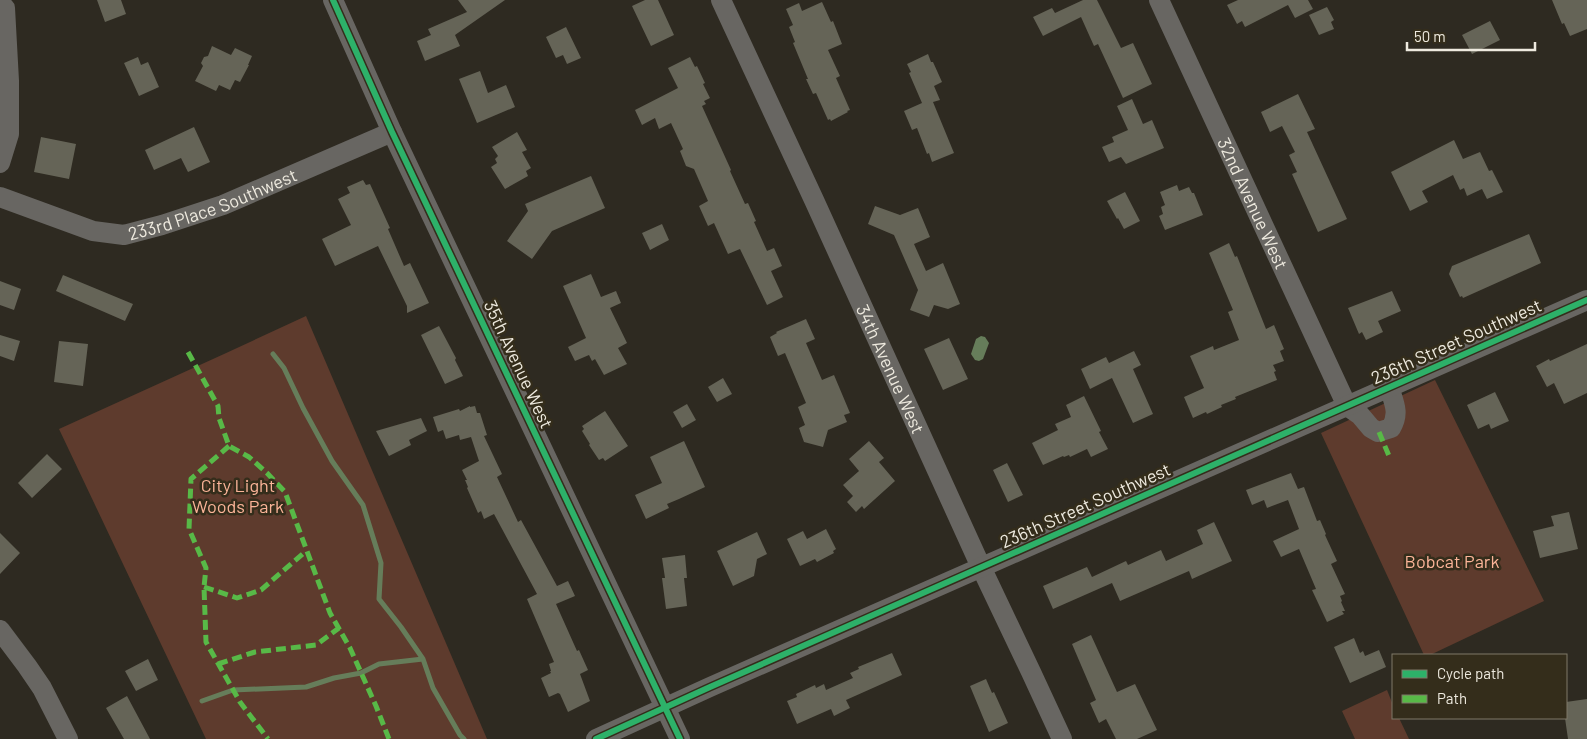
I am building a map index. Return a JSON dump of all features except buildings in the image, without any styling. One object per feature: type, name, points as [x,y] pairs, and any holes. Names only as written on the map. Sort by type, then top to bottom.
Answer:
[{"type":"street","name":"35th Avenue West","points":[[333,0],[392,132],[680,739]]},
{"type":"street","name":"34th Avenue West","points":[[721,0],[818,208],[980,567],[1032,672],[1062,739]]},
{"type":"street","name":"32nd Avenue West","points":[[1159,0],[1347,406]]},
{"type":"street","points":[[0,163],[9,134],[9,81],[5,8]]},
{"type":"street","name":"233rd Place Southwest","points":[[0,197],[93,231],[124,235],[223,205],[392,132]]},
{"type":"street","name":"236th Street Southwest","points":[[596,739],[980,567],[1587,300]]},
{"type":"street","points":[[1347,406],[1360,414],[1371,428],[1378,432],[1391,428],[1396,418],[1395,406],[1389,387]]},
{"type":"street","points":[[0,630],[28,666],[42,688],[68,739]]},
{"type":"green space","name":"City Light Woods Park","points":[[306,316],[487,739],[206,739],[59,429]]},
{"type":"green space","name":"Bobcat Park","points":[[1435,380],[1544,601],[1432,654],[1424,654],[1321,433]]},
{"type":"green space","points":[[1387,690],[1392,702],[1392,719],[1399,719],[1409,739],[1355,739],[1342,711]]},
{"type":"shaded area","points":[[981,336],[985,337],[989,343],[983,359],[979,361],[975,360],[971,354],[976,339]]},
{"type":"waterway","points":[[273,354],[284,368],[332,461],[363,505],[381,563],[379,599],[423,659],[433,688],[464,739]]},
{"type":"waterway","points":[[202,701],[233,690],[306,687],[334,678],[361,673],[379,664],[423,659]]},
{"type":"marked path","points":[[188,352],[218,406],[219,418],[229,446],[249,457],[285,492],[330,613],[350,648],[389,739]]},
{"type":"marked path","points":[[1379,432],[1389,456]]},
{"type":"marked path","points":[[229,446],[191,479],[189,529],[206,568],[204,587],[206,642],[240,702],[268,739]]},
{"type":"marked path","points":[[204,587],[237,598],[261,590],[306,551]]},
{"type":"marked path","points":[[218,664],[255,652],[316,645],[339,628]]},
{"type":"cycle path","points":[[333,0],[392,132],[680,739]]},
{"type":"cycle path","points":[[596,739],[1587,300]]}]
